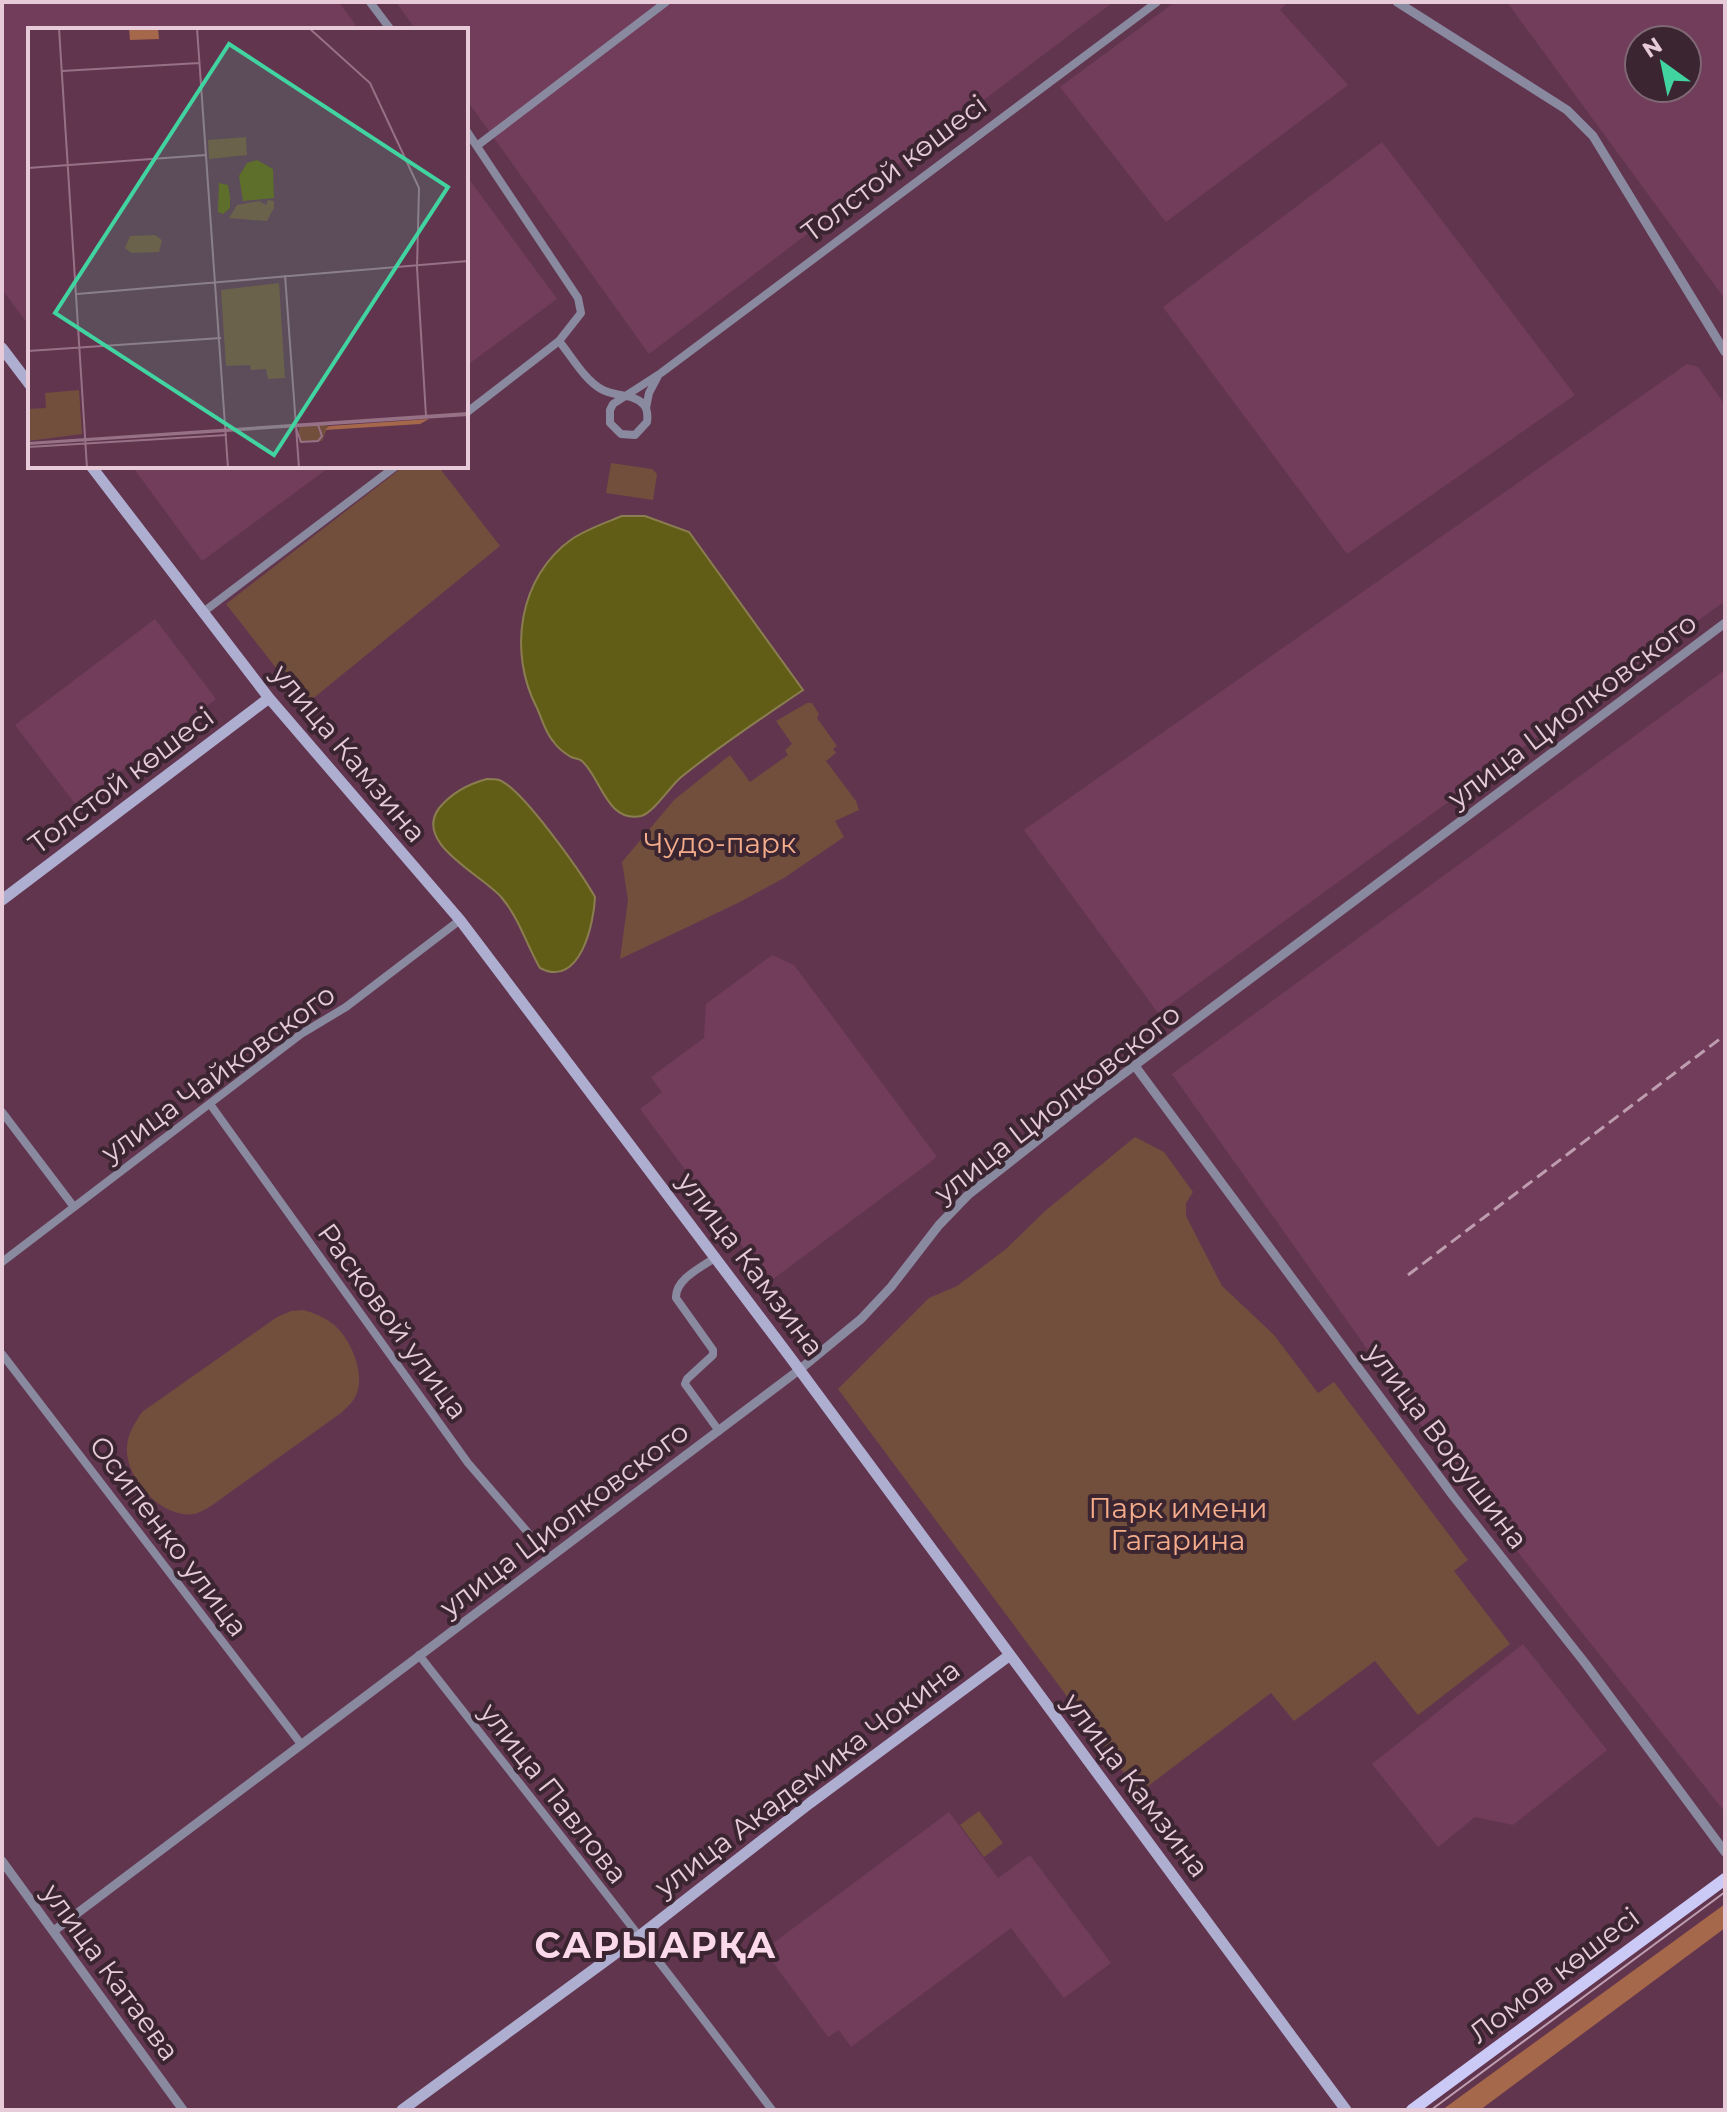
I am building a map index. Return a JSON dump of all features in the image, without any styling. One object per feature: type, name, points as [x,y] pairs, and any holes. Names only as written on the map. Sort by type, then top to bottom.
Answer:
[{"type":"main road","points":[[2,348],[28,382]]},
{"type":"main road","name":"улица Камзина","points":[[93,468],[269,698],[460,920],[716,1257],[1346,2110]]},
{"type":"main road","name":"Толстой көшесі","points":[[2,900],[269,698]]},
{"type":"main road","name":"улица Академика Чокина","points":[[402,2110],[638,1937],[821,1794],[1010,1655]]},
{"type":"main road","name":"Ломов көшесі","points":[[1412,2110],[1725,1879]]},
{"type":"street","points":[[370,2],[390,28]]},
{"type":"street","points":[[478,145],[666,2]]},
{"type":"street","name":"Толстой көшесі","points":[[625,398],[1157,2]]},
{"type":"street","points":[[1397,2],[1547,96],[1585,127],[1725,352]]},
{"type":"street","points":[[468,132],[578,298],[581,313],[559,341],[468,411]]},
{"type":"street","points":[[559,341],[598,387],[613,428],[629,436],[647,422],[649,393],[661,373]]},
{"type":"street","points":[[598,387],[612,395],[637,400],[646,409]]},
{"type":"street","points":[[609,416],[613,404],[625,398]]},
{"type":"street","points":[[202,613],[393,468]]},
{"type":"street","name":"улица Циолковского","points":[[55,1930],[799,1370],[861,1319],[968,1195],[1725,623]]},
{"type":"street","name":"улица Чайковского","points":[[2,1262],[301,1034],[346,1007],[460,920]]},
{"type":"street","name":"улица Ворушина","points":[[1135,1066],[1454,1497],[1585,1663],[1725,1852]]},
{"type":"street","name":"Расковой улица","points":[[210,1104],[468,1463],[549,1557]]},
{"type":"street","points":[[2,1112],[74,1207]]},
{"type":"street","points":[[716,1257],[680,1284],[676,1298],[713,1350],[713,1355],[685,1384],[719,1431]]},
{"type":"street","name":"Осипенко улица","points":[[2,1354],[301,1744]]},
{"type":"street","name":"улица Павлова","points":[[419,1655],[638,1937],[680,1986],[772,2110]]},
{"type":"street","name":"улица Катаева","points":[[2,1861],[183,2110]]},
{"type":"shaded area","points":[[2,2],[339,2],[358,28],[28,28],[28,324],[2,289]]},
{"type":"shaded area","points":[[396,2],[1113,2],[649,354],[468,102],[468,28],[415,28]]},
{"type":"shaded area","points":[[1175,2],[1288,2],[1280,10],[1348,85],[1166,222],[1060,87]]},
{"type":"shaded area","points":[[1507,2],[1725,2],[1725,299]]},
{"type":"shaded area","points":[[1382,142],[1575,395],[1347,554],[1163,307]]},
{"type":"shaded area","points":[[468,178],[557,299],[468,365]]},
{"type":"shaded area","points":[[1687,364],[1698,367],[1725,405],[1725,601],[1158,1013],[1024,830]]},
{"type":"shaded area","points":[[133,468],[328,468],[202,561]]},
{"type":"shaded area","points":[[622,516],[645,516],[689,532],[803,690],[695,766],[641,816],[620,813],[606,798],[582,761],[567,754],[550,737],[528,687],[521,640],[523,617],[530,595],[554,555],[578,535]]},
{"type":"shaded area","points":[[155,619],[216,699],[76,805],[15,725]]},
{"type":"shaded area","points":[[1725,670],[1725,1812],[1458,1477],[1172,1074]]},
{"type":"shaded area","points":[[487,779],[499,780],[522,798],[565,852],[595,897],[588,936],[575,962],[565,969],[554,972],[540,968],[502,898],[453,857],[435,833],[434,820],[440,807],[461,790]]},
{"type":"shaded area","points":[[772,955],[794,965],[937,1157],[769,1282],[640,1109],[662,1092],[651,1077],[704,1038],[706,1004]]},
{"type":"shaded area","points":[[1523,1644],[1607,1750],[1513,1825],[1475,1817],[1438,1847],[1372,1764]]},
{"type":"shaded area","points":[[949,1812],[998,1878],[1030,1855],[1111,1963],[1064,1998],[1011,1928],[851,2047],[839,2030],[828,2037],[764,1950]]},
{"type":"shaded area","points":[[1725,1904],[1725,1928],[1480,2110],[1442,2110]]},
{"type":"green space","points":[[611,463],[652,469],[657,474],[653,500],[606,493]]},
{"type":"green space","points":[[401,468],[440,468],[500,546],[305,705],[226,604]]},
{"type":"green space","name":"Чудо-парк","points":[[812,703],[819,714],[817,718],[837,746],[833,749],[836,753],[826,761],[856,801],[859,810],[835,821],[844,837],[784,878],[620,959],[628,900],[622,862],[674,800],[730,755],[750,782],[788,755],[785,750],[792,744],[776,721]]},
{"type":"green space","name":"Парк имени Гагарина","points":[[1135,1137],[1164,1152],[1193,1192],[1186,1203],[1186,1216],[1222,1286],[1274,1335],[1318,1393],[1334,1382],[1468,1560],[1454,1571],[1510,1644],[1418,1715],[1375,1661],[1294,1721],[1271,1693],[1139,1793],[838,1389],[929,1298],[957,1286],[1006,1249],[1045,1211]]},
{"type":"green space","points":[[304,1310],[333,1324],[351,1348],[359,1380],[353,1401],[341,1413],[205,1510],[182,1514],[158,1503],[138,1482],[128,1458],[129,1437],[142,1412],[277,1317]]},
{"type":"green space","points":[[979,1811],[1003,1843],[984,1857],[960,1825]]},
{"type":"tram line","points":[[1431,2110],[1725,1892]]},
{"type":"railway","points":[[1408,1275],[1725,1035]]},
{"type":"district","name":"САРЫАРҚА","points":[[656,1945]]}]
